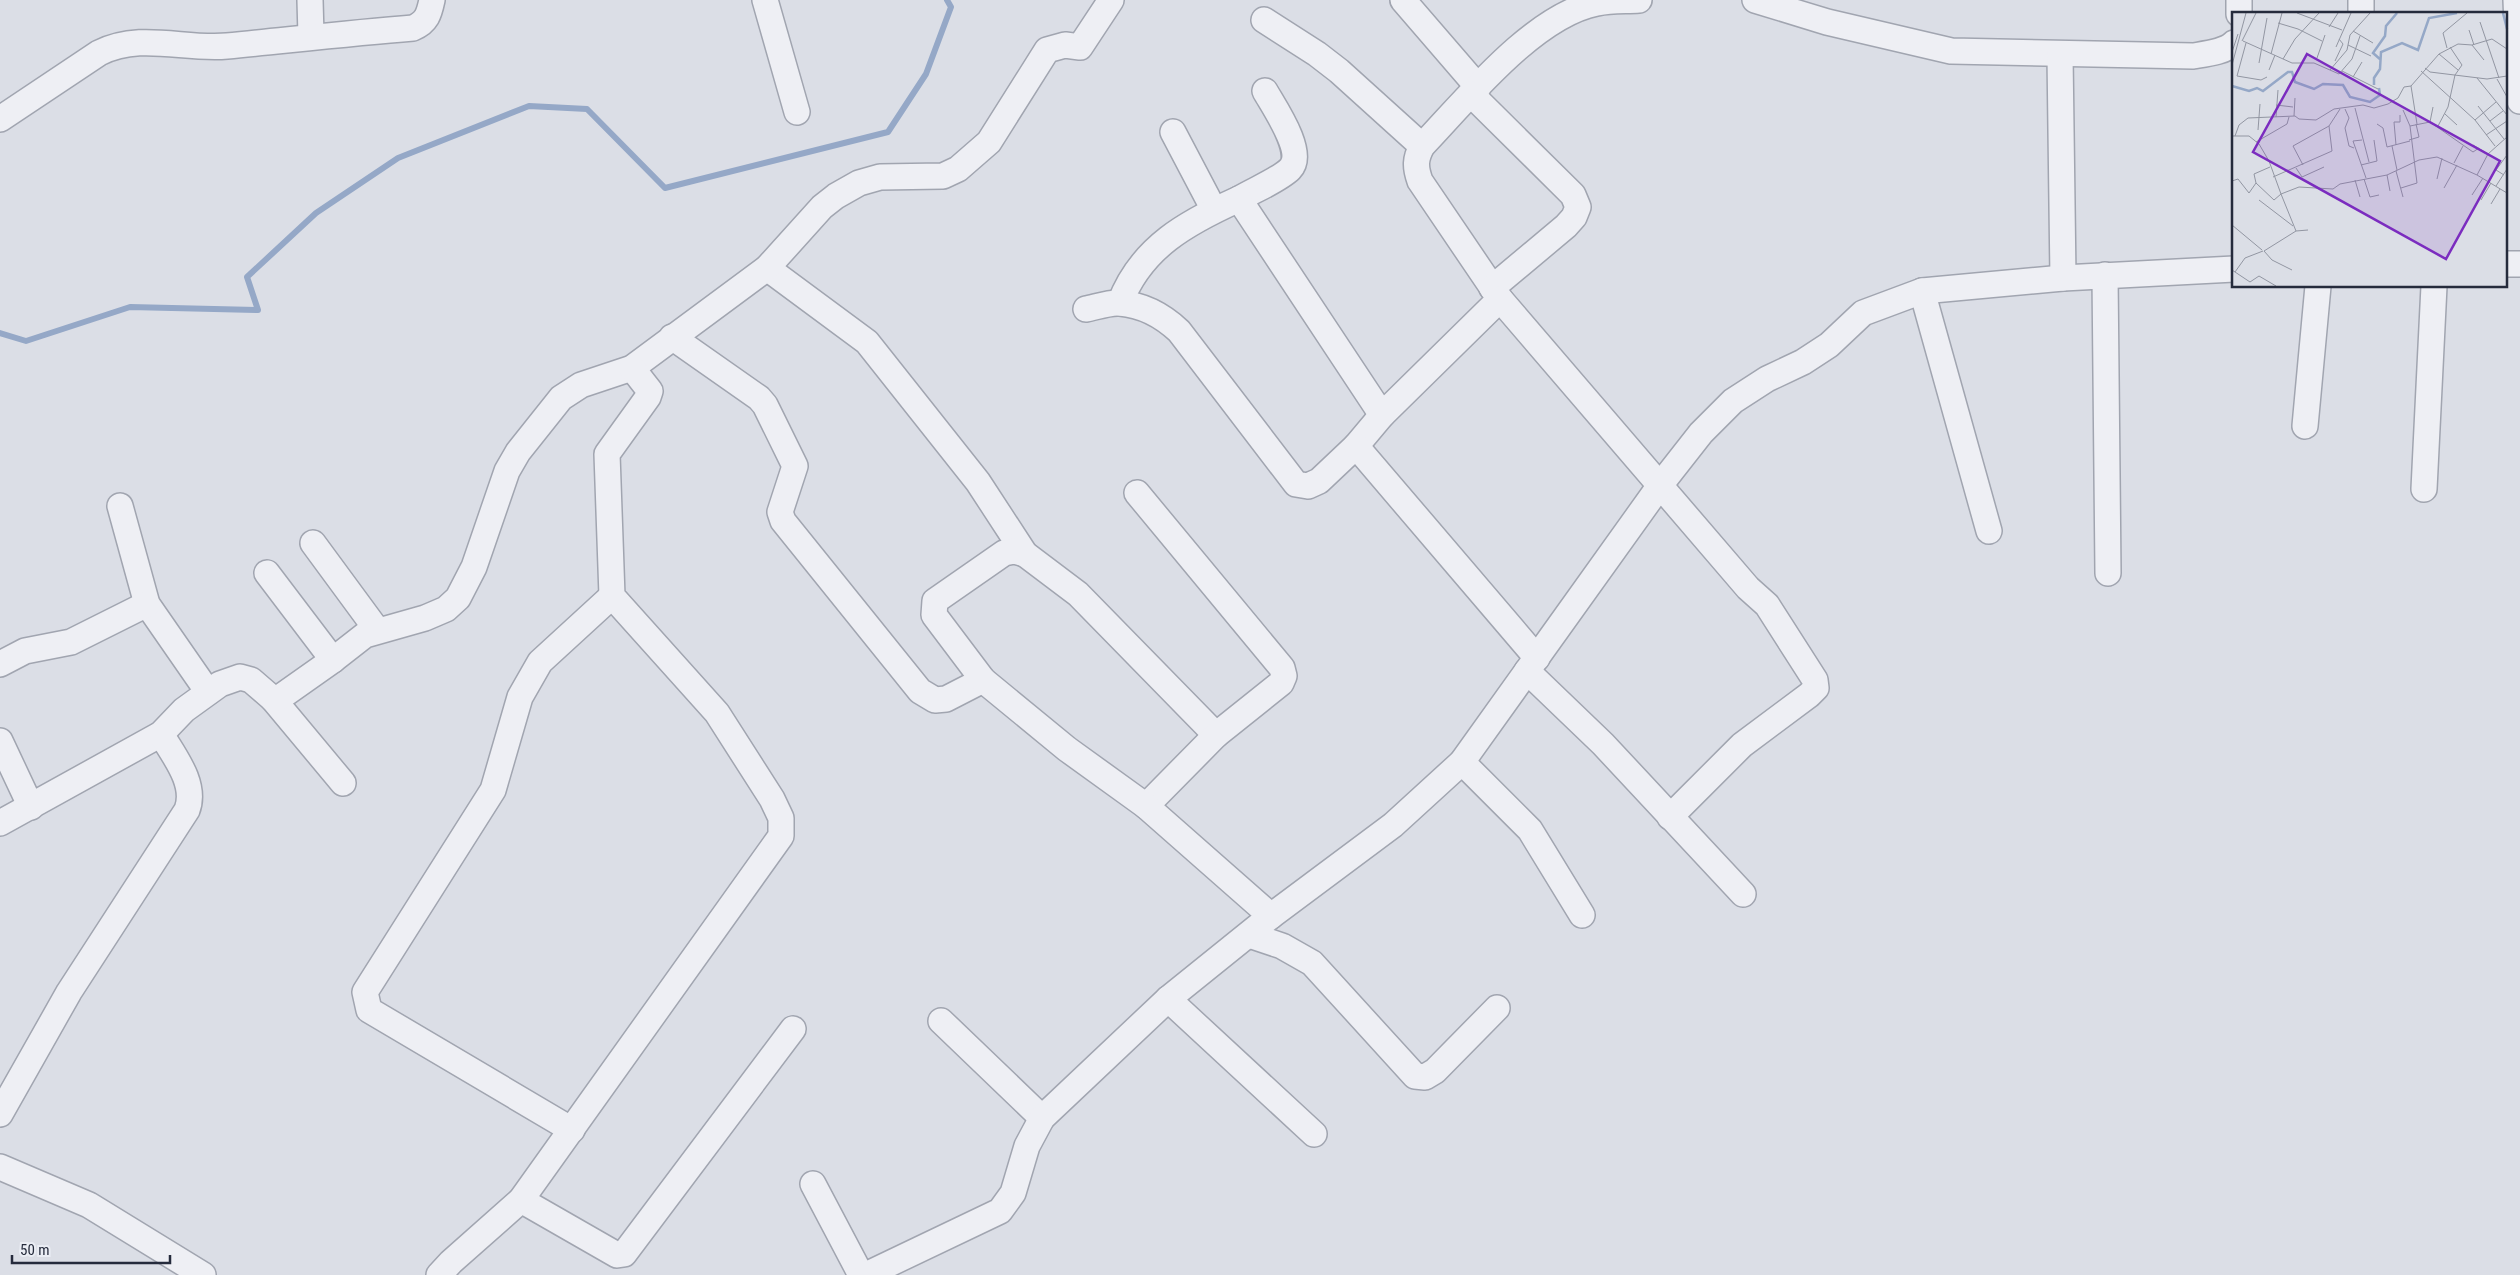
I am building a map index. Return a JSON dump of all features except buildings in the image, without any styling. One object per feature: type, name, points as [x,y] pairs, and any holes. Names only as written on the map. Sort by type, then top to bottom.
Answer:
[{"type":"street","points":[[310,0],[311,36]]},
{"type":"street","points":[[0,119],[115,44],[138,42],[224,46],[311,36],[414,28],[422,24],[430,14],[432,0]]},
{"type":"street","points":[[765,0],[797,112]]},
{"type":"street","points":[[273,699],[282,696],[365,635],[377,630],[425,618],[446,609],[458,598],[474,567],[507,471],[523,446],[561,398],[581,385],[632,368],[767,268],[822,207],[859,183],[880,176],[943,176],[958,169],[989,142],[1047,50],[1065,45],[1080,47],[1111,0]]},
{"type":"street","points":[[1086,309],[1120,303],[1154,312],[1166,318],[1179,331],[1296,484],[1308,486],[1318,481],[1356,446],[1382,415],[1496,294],[1566,226],[1574,217],[1578,207],[1572,195],[1474,90],[1403,0]]},
{"type":"street","points":[[1640,0],[1597,1],[1564,15],[1536,33],[1474,90],[1422,146],[1416,156],[1416,170],[1420,181],[1496,294],[1748,588],[1766,605],[1815,680],[1816,688],[1742,745],[1670,817]]},
{"type":"street","points":[[1755,0],[1828,22],[1952,51],[2060,55],[2193,56],[2232,46]]},
{"type":"street","points":[[2516,0],[2520,101]]},
{"type":"street","points":[[1264,20],[1317,54],[1339,71],[1422,146]]},
{"type":"street","points":[[2060,55],[2063,278]]},
{"type":"street","points":[[1120,303],[1126,288],[1145,259],[1168,236],[1214,210],[1240,199],[1291,168],[1296,158],[1294,146],[1265,91]]},
{"type":"street","points":[[1174,132],[1214,210]]},
{"type":"street","points":[[1240,199],[1382,415]]},
{"type":"street","points":[[767,268],[867,342],[978,482],[1025,554],[1078,594],[1216,735]]},
{"type":"street","points":[[866,1275],[1000,1211],[1013,1193],[1028,1146],[1042,1118],[1168,999],[1271,916],[1393,824],[1462,762],[1660,484],[1701,433],[1733,401],[1767,379],[1809,358],[1829,344],[1863,313],[1922,291],[2105,275],[2232,269]]},
{"type":"street","points":[[2105,275],[2108,573]]},
{"type":"street","points":[[2305,426],[2318,288]]},
{"type":"street","points":[[2424,489],[2434,288]]},
{"type":"street","points":[[1922,291],[1989,531]]},
{"type":"street","points":[[672,337],[759,398],[765,405],[795,466],[780,512],[783,522],[920,691],[935,700],[946,699],[983,680]]},
{"type":"street","points":[[439,1275],[451,1262],[522,1200],[781,836],[781,818],[772,798],[717,713],[612,596],[607,454],[648,397],[650,391],[632,368]]},
{"type":"street","points":[[1356,446],[1532,664],[1603,744],[1743,894]]},
{"type":"street","points":[[1137,493],[1282,668],[1284,676],[1281,684],[1216,735],[1146,806]]},
{"type":"street","points":[[120,506],[147,604],[208,692]]},
{"type":"street","points":[[313,543],[377,630]]},
{"type":"street","points":[[1025,554],[1014,551],[1004,553],[935,601],[934,615],[983,680],[1067,749],[1146,806],[1271,916]]},
{"type":"street","points":[[267,573],[333,660]]},
{"type":"street","points":[[572,1130],[369,1010],[365,1001],[365,992],[493,790],[520,697],[540,662],[612,596]]},
{"type":"street","points":[[0,664],[25,651],[71,642],[147,604]]},
{"type":"street","points":[[0,823],[161,734],[184,710],[208,692],[220,684],[240,677],[251,680],[273,699],[343,783]]},
{"type":"street","points":[[0,1114],[69,992],[187,810],[190,802],[184,773],[161,734]]},
{"type":"street","points":[[0,741],[31,806]]},
{"type":"street","points":[[1462,762],[1530,830],[1582,915]]},
{"type":"street","points":[[1249,935],[1282,946],[1312,963],[1415,1076],[1425,1077],[1435,1071],[1497,1008]]},
{"type":"street","points":[[1168,999],[1314,1134]]},
{"type":"street","points":[[941,1021],[1042,1118]]},
{"type":"street","points":[[522,1200],[617,1255],[624,1254],[793,1030]]},
{"type":"street","points":[[0,1167],[89,1205],[203,1275]]},
{"type":"street","points":[[813,1184],[861,1275]]},
{"type":"waterway","points":[[0,333],[26,341],[130,307],[258,310],[247,277],[316,213],[398,158],[529,106],[587,109],[665,188],[888,132],[926,74],[951,7],[947,0]]}]
